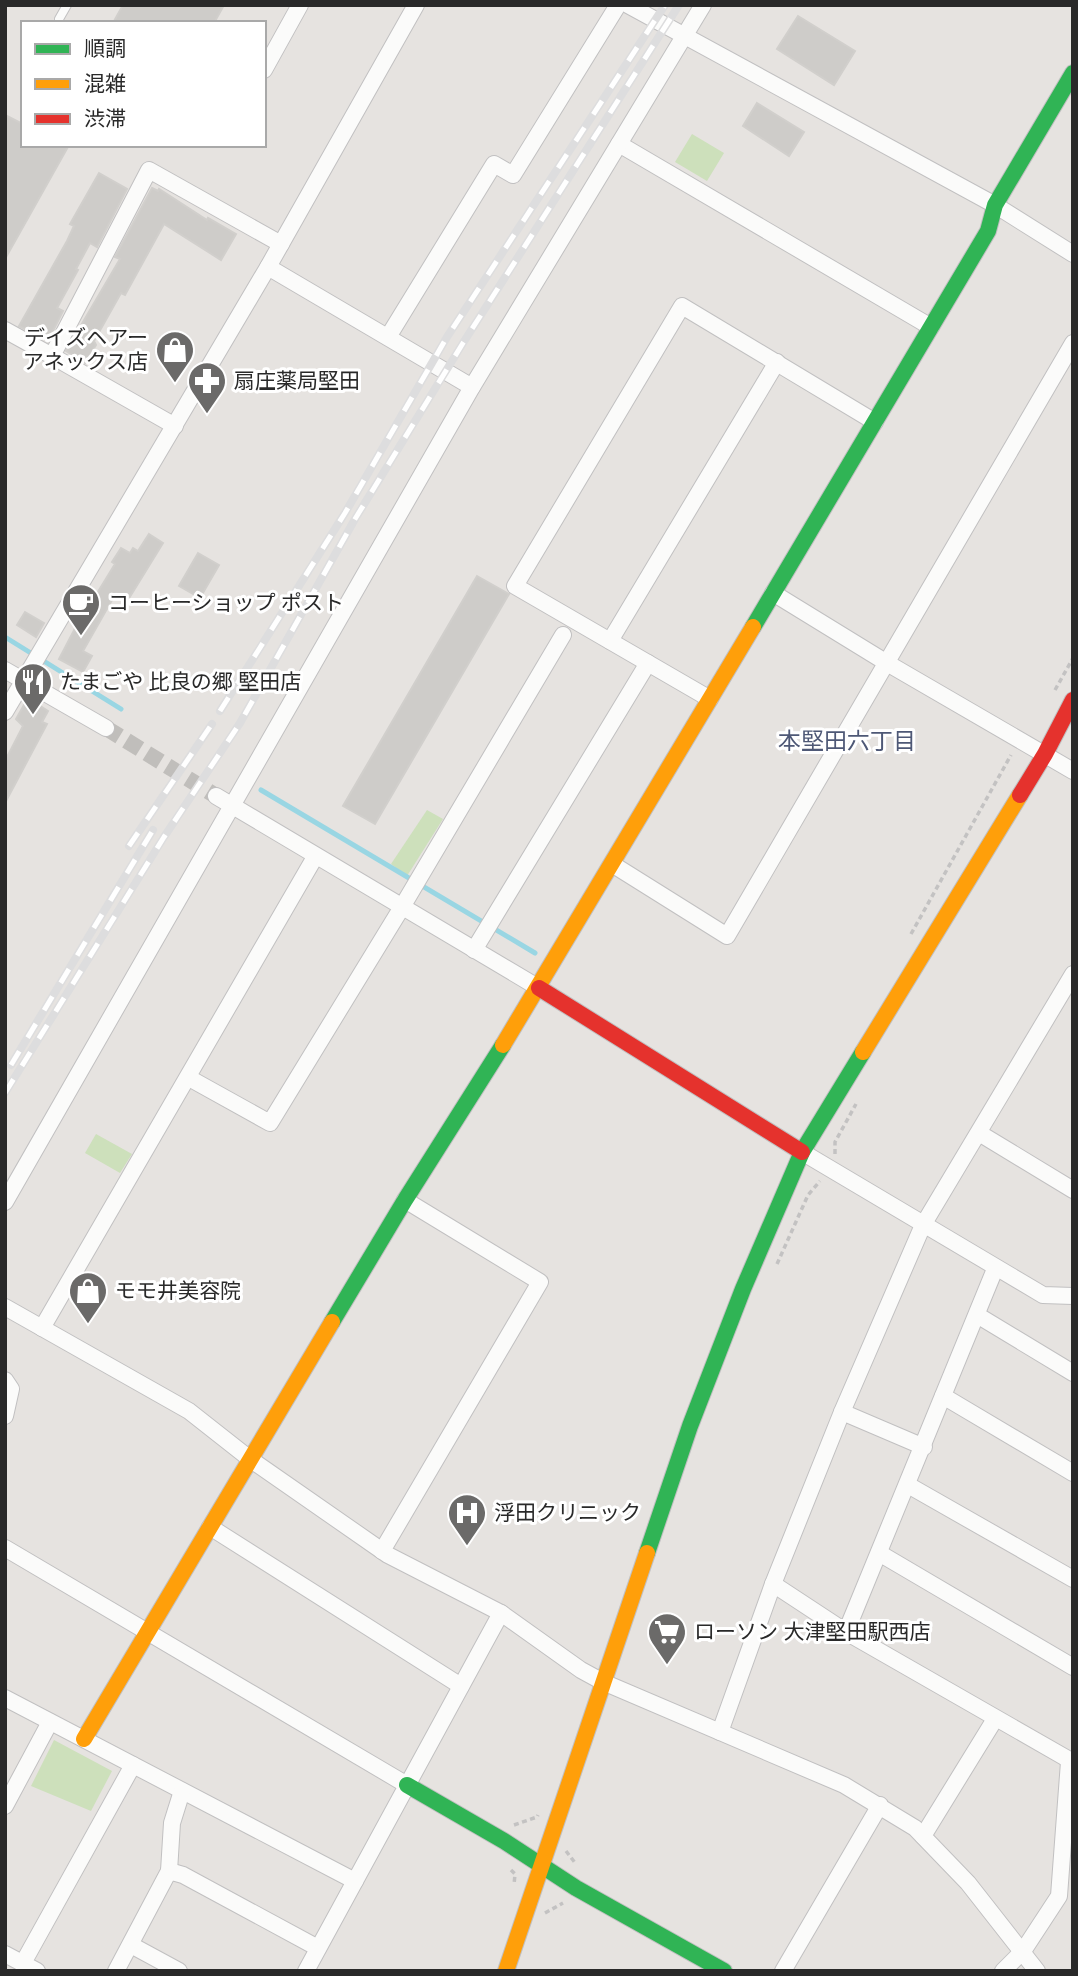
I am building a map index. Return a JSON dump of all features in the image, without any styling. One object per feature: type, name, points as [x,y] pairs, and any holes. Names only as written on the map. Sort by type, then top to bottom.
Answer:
[{"type":"street","points":[[266,66],[300,5]]},
{"type":"street","points":[[5,712],[268,267],[416,5]]},
{"type":"street","points":[[388,338],[494,164],[513,175],[618,5]]},
{"type":"street","points":[[628,5],[995,205],[1073,254]]},
{"type":"street","points":[[5,1202],[472,387],[703,5]]},
{"type":"street","points":[[84,1739],[405,1200],[539,988],[988,231],[995,205],[1071,80]]},
{"type":"street","points":[[619,144],[931,327]]},
{"type":"street","points":[[52,356],[149,170],[281,244]]},
{"type":"street","points":[[268,267],[472,387]]},
{"type":"street","points":[[710,699],[515,586],[682,306],[875,422]]},
{"type":"street","points":[[5,330],[175,426]]},
{"type":"street","points":[[612,864],[727,936],[1073,343]]},
{"type":"street","points":[[610,641],[776,362]]},
{"type":"street","points":[[773,593],[1073,771]]},
{"type":"street","points":[[189,1078],[270,1123],[564,635]]},
{"type":"street","points":[[474,950],[648,663]]},
{"type":"street","points":[[5,670],[106,728]]},
{"type":"street","points":[[506,1971],[690,1426],[743,1289],[803,1152],[1045,754],[1073,700]]},
{"type":"street","points":[[216,796],[539,988],[995,1269],[1042,1295],[1073,1296]]},
{"type":"street","points":[[43,1328],[315,857]]},
{"type":"street","points":[[720,1732],[773,1584],[842,1412],[922,1225],[1073,974]]},
{"type":"street","points":[[979,1133],[1073,1190]]},
{"type":"street","points":[[382,1551],[540,1282],[405,1200]]},
{"type":"street","points":[[846,1632],[995,1269]]},
{"type":"street","points":[[5,1307],[189,1411],[250,1459],[382,1551],[501,1613],[581,1670],[603,1682],[844,1785],[880,1805],[915,1828],[968,1883],[1037,1971]]},
{"type":"street","points":[[977,1315],[1073,1373]]},
{"type":"street","points":[[5,1380],[11,1389],[5,1416]]},
{"type":"street","points":[[943,1396],[1073,1473]]},
{"type":"street","points":[[842,1412],[924,1447]]},
{"type":"street","points":[[908,1485],[1073,1580]]},
{"type":"street","points":[[210,1527],[461,1686]]},
{"type":"street","points":[[5,1548],[576,1888],[724,1971]]},
{"type":"street","points":[[879,1553],[1073,1667]]},
{"type":"street","points":[[773,1584],[846,1632],[1071,1762],[1059,1896],[1023,1951],[1003,1971]]},
{"type":"street","points":[[306,1971],[501,1613]]},
{"type":"street","points":[[5,1698],[355,1881]]},
{"type":"street","points":[[923,1836],[995,1718]]},
{"type":"street","points":[[5,1806],[50,1722]]},
{"type":"street","points":[[5,1954],[30,1967],[133,1765]]},
{"type":"street","points":[[116,1971],[169,1871],[172,1823],[182,1791]]},
{"type":"street","points":[[783,1971],[880,1805]]},
{"type":"street","points":[[169,1871],[183,1875],[318,1948]]},
{"type":"street","points":[[131,1945],[179,1971]]},
{"type":"lane","points":[[59,19],[67,5]]},
{"type":"path","points":[[1054,692],[1073,658]]},
{"type":"path","points":[[910,936],[1010,758],[1016,738]]},
{"type":"path","points":[[775,1269],[808,1195],[823,1177]]},
{"type":"path","points":[[565,1849],[581,1872]]},
{"type":"path","points":[[505,1865],[515,1874],[514,1886]]},
{"type":"path","points":[[544,1914],[560,1903],[571,1903]]},
{"type":"green space","points":[[692,134],[724,153],[707,181],[675,162]]},
{"type":"green space","points":[[427,810],[443,819],[407,876],[391,864]]},
{"type":"green space","points":[[96,1134],[132,1154],[120,1173],[85,1153]]},
{"type":"green space","points":[[54,1740],[112,1771],[91,1811],[31,1786]]},
{"type":"building","points":[[123,5],[224,5],[215,21],[114,21]]},
{"type":"building","points":[[798,16],[855,51],[834,85],[777,49]]},
{"type":"building","points":[[757,103],[804,132],[789,156],[743,126]]},
{"type":"building","points":[[5,115],[21,123],[21,147],[68,147],[5,259]]},
{"type":"building","points":[[99,173],[127,189],[97,247],[90,243],[76,269],[78,270],[57,308],[63,311],[48,341],[19,326],[67,241],[74,226],[70,224]]},
{"type":"building","points":[[152,188],[158,191],[159,189],[207,220],[208,218],[236,234],[221,260],[164,224],[125,295],[121,293],[85,363],[66,351],[120,259],[115,257]]},
{"type":"building","points":[[149,534],[163,543],[128,600],[116,593],[83,651],[92,656],[83,672],[59,659],[93,594],[96,595],[115,564],[112,562],[121,548],[130,553],[133,548],[138,551]]},
{"type":"building","points":[[198,553],[219,565],[200,598],[179,586]]},
{"type":"building","points":[[477,576],[509,594],[375,824],[343,806]]},
{"type":"building","points":[[25,612],[44,623],[36,637],[17,625]]},
{"type":"building","points":[[28,698],[48,711],[42,722],[47,724],[5,803],[5,761],[23,726],[16,719]]},
{"type":"waterway","points":[[5,637],[121,709]]},
{"type":"waterway","points":[[261,790],[535,953]]},
{"type":"tunnel","points":[[106,728],[216,796]]},
{"type":"railway","points":[[220,711],[345,513],[447,337],[665,5]]},
{"type":"railway","points":[[5,1093],[164,837],[240,723],[355,519],[463,343],[679,5]]},
{"type":"railway","points":[[129,846],[212,724]]},
{"type":"railway","points":[[11,1065],[153,830]]},
{"type":"traffic: fast","points":[[753,627],[988,231],[995,205],[1073,73]]},
{"type":"traffic: fast","points":[[332,1322],[503,1045]]},
{"type":"traffic: fast","points":[[647,1553],[690,1426],[743,1289],[802,1152],[863,1052]]},
{"type":"traffic: fast","points":[[407,1785],[504,1841],[576,1888],[724,1971]]},
{"type":"traffic: slow","points":[[503,1045],[753,627]]},
{"type":"traffic: slow","points":[[863,1052],[1020,795]]},
{"type":"traffic: slow","points":[[84,1739],[332,1322]]},
{"type":"traffic: slow","points":[[506,1971],[647,1553]]},
{"type":"traffic: jam","points":[[1020,795],[1073,700]]},
{"type":"traffic: jam","points":[[539,988],[802,1152]]},
{"type":"place","name":"デイズヘアー アネックス店","points":[[175,384]]},
{"type":"place","name":"扇庄薬局堅田","points":[[207,415]]},
{"type":"place","name":"コーヒーショップ ポスト","points":[[81,637]]},
{"type":"place","name":"たまごや 比良の郷 堅田店","points":[[33,716]]},
{"type":"place","name":"モモ井美容院","points":[[88,1325]]},
{"type":"place","name":"浮田クリニック","points":[[467,1547]]},
{"type":"place","name":"ローソン 大津堅田駅西店","points":[[667,1666]]},
{"type":"district","name":"本堅田六丁目","points":[[847,741]]}]
